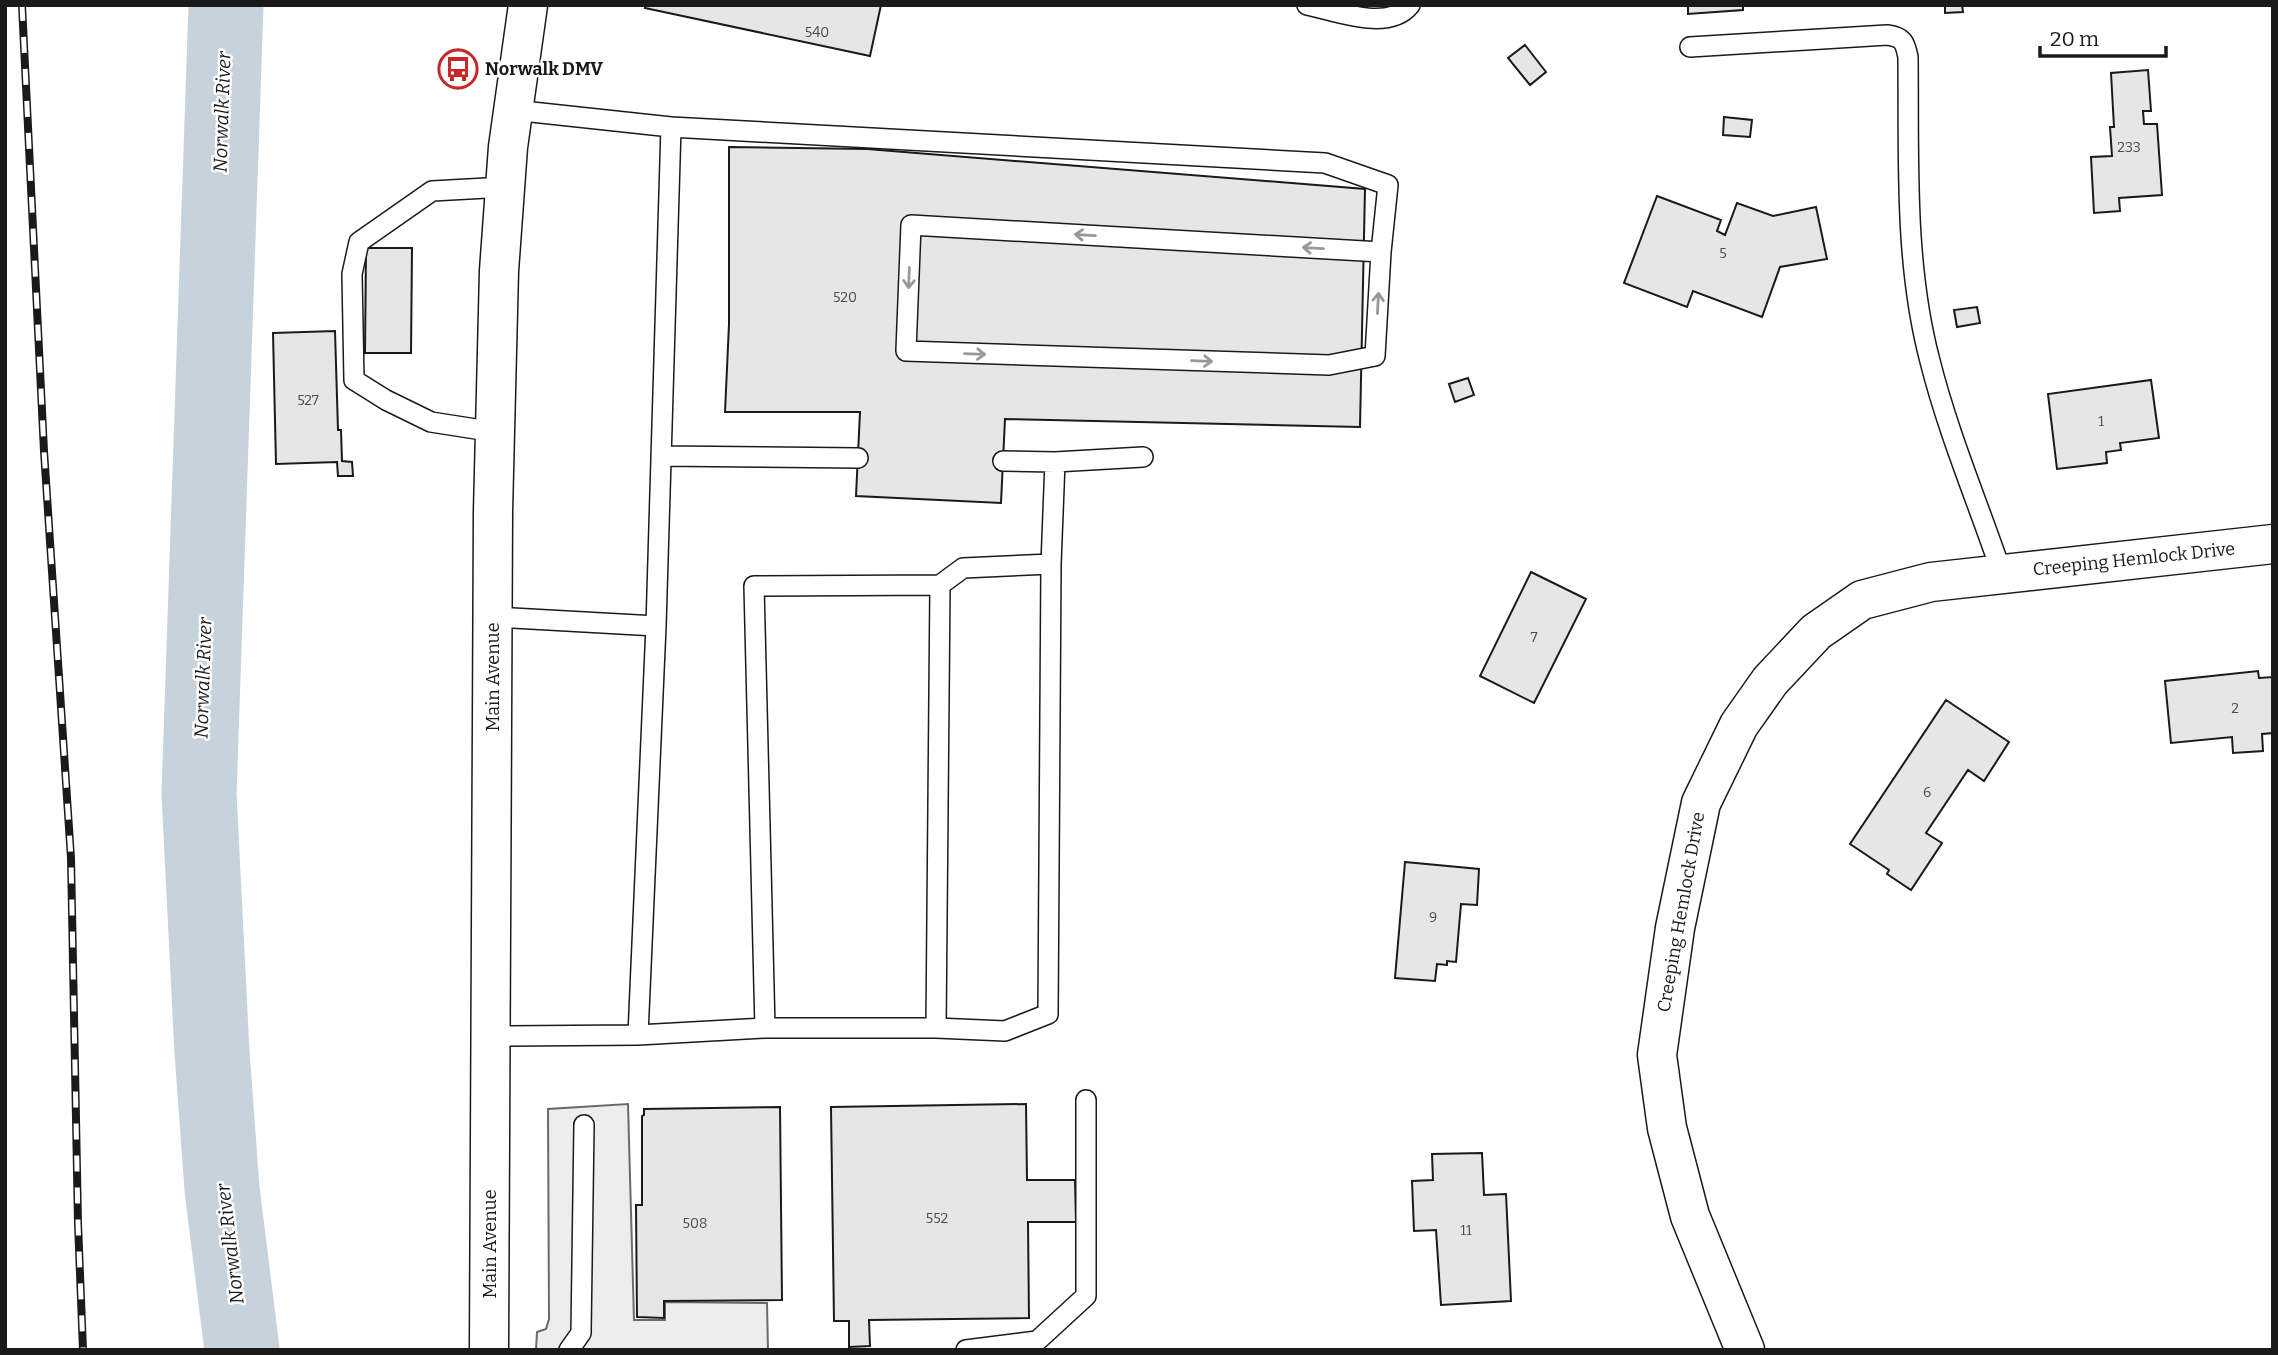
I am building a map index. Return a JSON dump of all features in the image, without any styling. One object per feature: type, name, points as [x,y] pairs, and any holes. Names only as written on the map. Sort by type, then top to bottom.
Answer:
[{"type":"main road","name":"Main Avenue","points":[[489,1350],[493,617],[499,271],[513,110],[528,5]]},
{"type":"main road","name":"Creeping Hemlock Drive","points":[[1745,1350],[1690,1216],[1667,1128],[1657,1055],[1675,928],[1701,803],[1739,725],[1770,681],[1816,632],[1862,600],[1931,582],[2273,544]]},
{"type":"lane","points":[[1307,5],[1378,20],[1397,16],[1410,5]]},
{"type":"lane","points":[[1690,47],[1887,35],[1899,36],[1906,43],[1910,228],[1919,309],[1929,360],[2002,574]]},
{"type":"lane","points":[[513,110],[671,127],[1325,163],[1388,185],[1375,356],[1329,365],[906,351],[911,225],[1381,252]]},
{"type":"lane","points":[[638,1035],[656,626],[671,127]]},
{"type":"lane","points":[[495,432],[431,422],[386,400],[354,380],[352,274],[359,242],[432,191],[505,187]]},
{"type":"lane","points":[[661,456],[858,458]]},
{"type":"lane","points":[[1003,461],[1055,462],[1143,457]]},
{"type":"lane","points":[[491,1036],[638,1035],[765,1028],[936,1028],[1005,1031],[1048,1014],[1051,565],[1055,462]]},
{"type":"lane","points":[[765,1028],[754,586],[940,585],[963,568],[1051,565]]},
{"type":"lane","points":[[936,1028],[940,585]]},
{"type":"lane","points":[[493,617],[656,626]]},
{"type":"lane","points":[[966,1350],[1037,1341],[1086,1296],[1086,1100]]},
{"type":"lane","points":[[569,1350],[581,1333],[584,1125]]},
{"type":"shaded area","points":[[628,1104],[634,1320],[665,1320],[665,1302],[767,1303],[768,1350],[536,1350],[537,1332],[546,1329],[549,1319],[548,1109]]},
{"type":"building","points":[[646,5],[881,5],[870,56],[645,8]]},
{"type":"building","points":[[1688,5],[1743,5],[1743,10],[1688,14]]},
{"type":"building","points":[[1945,5],[1962,5],[1963,12],[1945,13]]},
{"type":"building","points":[[1525,45],[1546,72],[1530,85],[1508,58]]},
{"type":"building","points":[[2148,70],[2151,111],[2143,111],[2144,124],[2157,124],[2162,195],[2119,198],[2120,211],[2094,213],[2091,157],[2112,156],[2110,127],[2114,127],[2111,73]]},
{"type":"building","points":[[1724,117],[1752,120],[1750,137],[1723,135]]},
{"type":"building","points":[[729,147],[867,149],[1365,189],[1360,427],[1005,419],[1001,503],[856,496],[860,412],[725,412],[729,324]]},
{"type":"building","points":[[1657,196],[1721,220],[1717,231],[1725,235],[1737,203],[1773,216],[1816,207],[1827,259],[1780,267],[1762,317],[1693,291],[1687,307],[1624,283]]},
{"type":"building","points":[[366,248],[412,248],[411,353],[365,353]]},
{"type":"building","points":[[1977,307],[1980,323],[1957,327],[1954,310]]},
{"type":"building","points":[[335,331],[338,430],[341,430],[342,461],[352,462],[353,476],[338,476],[337,462],[276,464],[273,333]]},
{"type":"building","points":[[1468,378],[1474,395],[1455,402],[1449,384]]},
{"type":"building","points":[[2151,380],[2159,438],[2120,443],[2121,450],[2106,452],[2107,463],[2057,469],[2048,394]]},
{"type":"building","points":[[1531,572],[1586,599],[1534,703],[1480,676]]},
{"type":"building","points":[[2258,671],[2259,678],[2273,677],[2273,733],[2262,734],[2263,751],[2233,753],[2232,737],[2171,743],[2165,681]]},
{"type":"building","points":[[1946,700],[2009,742],[1984,781],[1968,770],[1926,833],[1942,843],[1911,890],[1887,874],[1889,870],[1850,844]]},
{"type":"building","points":[[1405,862],[1479,869],[1477,905],[1461,904],[1456,962],[1437,964],[1435,981],[1395,978]]},
{"type":"building","points":[[1026,1104],[1027,1180],[1075,1180],[1076,1222],[1028,1222],[1029,1318],[869,1320],[870,1346],[849,1347],[849,1321],[834,1321],[831,1107]]},
{"type":"building","points":[[780,1107],[782,1300],[664,1301],[664,1318],[637,1317],[636,1205],[642,1205],[644,1109]]},
{"type":"building","points":[[1482,1153],[1484,1195],[1506,1194],[1511,1301],[1441,1305],[1436,1230],[1414,1231],[1412,1181],[1433,1180],[1432,1154]]},
{"type":"waterway","name":"Norwalk River","points":[[226,5],[199,794],[222,1189],[242,1350]]},
{"type":"railway","points":[[22,5],[44,451],[71,858],[83,1350]]},
{"type":"place","name":"Norwalk DMV","points":[[458,69]]}]
